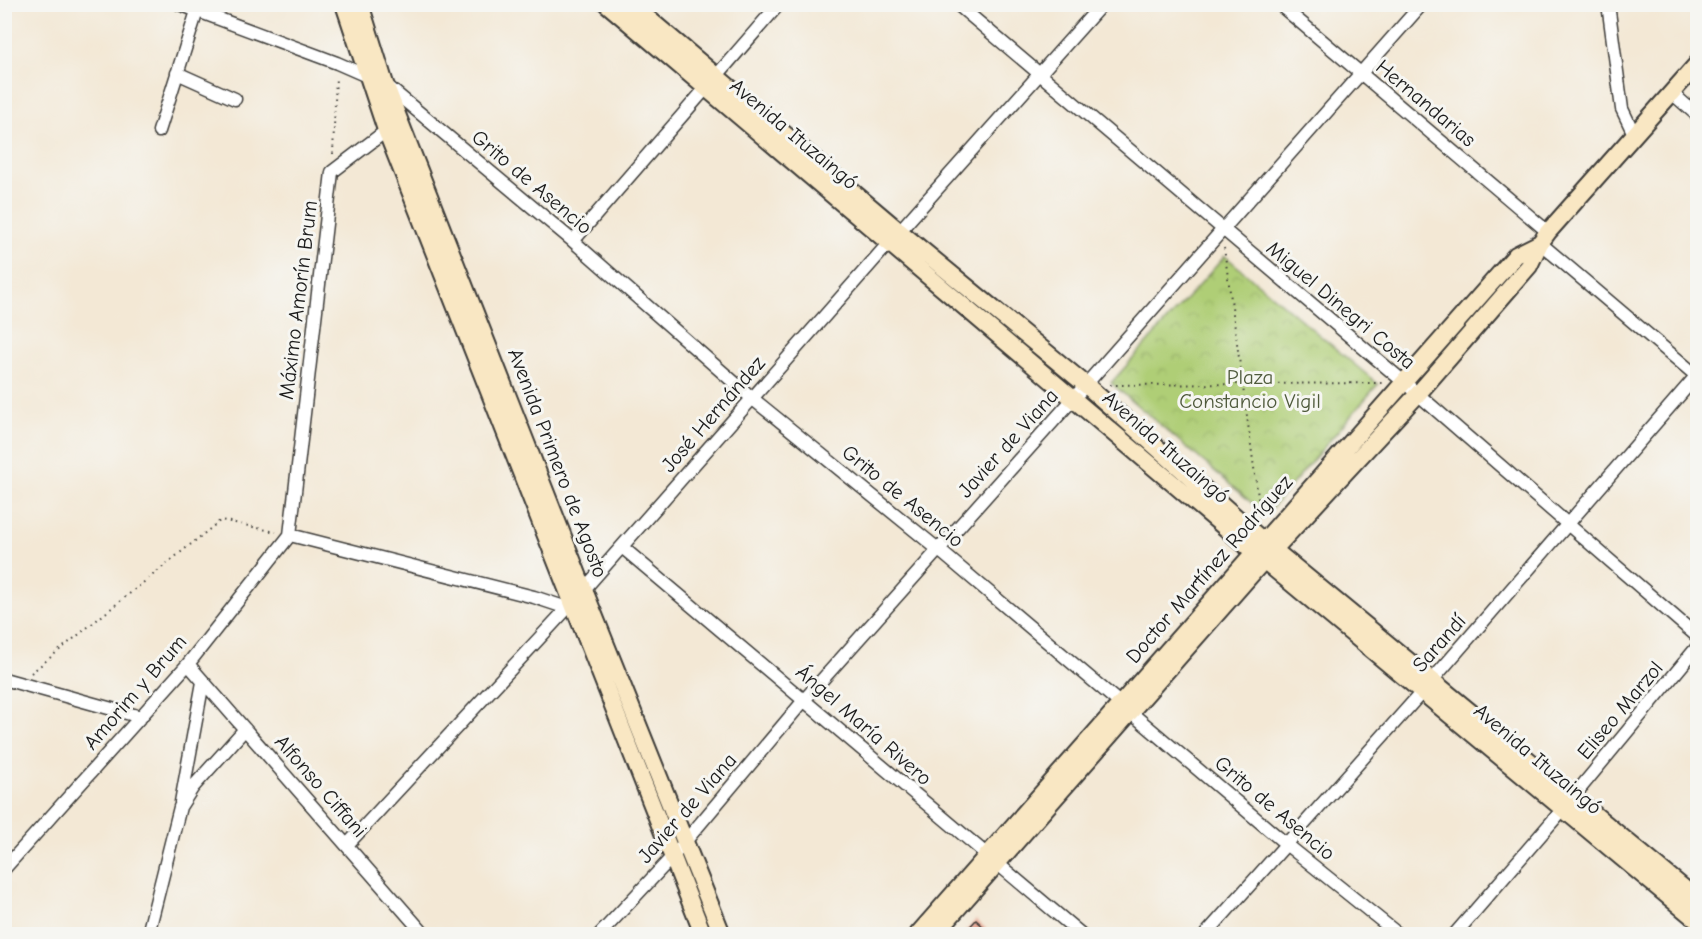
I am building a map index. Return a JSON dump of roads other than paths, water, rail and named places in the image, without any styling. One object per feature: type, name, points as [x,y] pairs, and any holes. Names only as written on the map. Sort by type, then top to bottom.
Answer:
[{"type":"street","name":"Grito de Asencio","points":[[179,4],[337,63],[385,84],[573,241],[753,399],[939,550],[1286,844],[1398,934]]},
{"type":"street","name":"Avenida Primero de Agosto","points":[[344,4],[386,130],[575,600],[686,841],[722,934]]},
{"type":"street","name":"Avenida Primero de Agosto","points":[[360,4],[385,84],[575,600],[703,934]]},
{"type":"street","name":"Avenida Ituzaingó","points":[[607,4],[899,231],[1086,385],[1264,551]]},
{"type":"street","name":"Avenida Ituzaingó","points":[[631,4],[710,82],[888,244],[1568,803],[1698,900]]},
{"type":"street","points":[[573,241],[778,4]]},
{"type":"street","name":"Miguel Dinegri Costa","points":[[957,4],[1411,389],[1698,637]]},
{"type":"street","name":"José Hernández","points":[[346,845],[575,600],[1102,4]]},
{"type":"street","name":"Hernandarias","points":[[1280,4],[1361,73],[1697,375]]},
{"type":"street","name":"Javier de Viana","points":[[600,934],[673,856],[805,699],[1422,4]]},
{"type":"street","points":[[1608,4],[1622,109],[1634,134]]},
{"type":"street","points":[[159,131],[197,11]]},
{"type":"street","name":"Doctor Martínez Rodríguez","points":[[918,934],[991,861],[1264,551],[1411,389],[1516,255],[1544,237],[1698,63]]},
{"type":"street","points":[[177,73],[236,99]]},
{"type":"street","points":[[1672,93],[1698,116]]},
{"type":"street","name":"Máximo Amorín Brum","points":[[290,535],[332,172],[415,109]]},
{"type":"street","name":"Sarandí","points":[[1206,934],[1427,687],[1697,375]]},
{"type":"street","points":[[290,535],[534,597],[575,600]]},
{"type":"street","name":"Amorim y Brum","points":[[4,869],[188,664],[290,535]]},
{"type":"street","name":"Ángel María Rivero","points":[[622,547],[805,699],[991,861],[1081,934]]},
{"type":"street","name":"Eliseo Marzol","points":[[1455,934],[1568,803],[1698,646]]},
{"type":"street","name":"Alfonso Ciffani","points":[[188,664],[424,934]]},
{"type":"street","points":[[4,679],[141,717]]},
{"type":"street","points":[[148,934],[180,807],[203,682]]},
{"type":"street","points":[[180,807],[193,787],[245,729]]},
{"type":"street","name":"Avenida Ituzaingó","points":[[1568,803],[1698,921]]},
{"type":"street","name":"Doctor Martínez Rodríguez","points":[[935,934],[991,861]]},
{"type":"park label","name":"Plaza Constancio Vigil","points":[[1250,389]]}]
